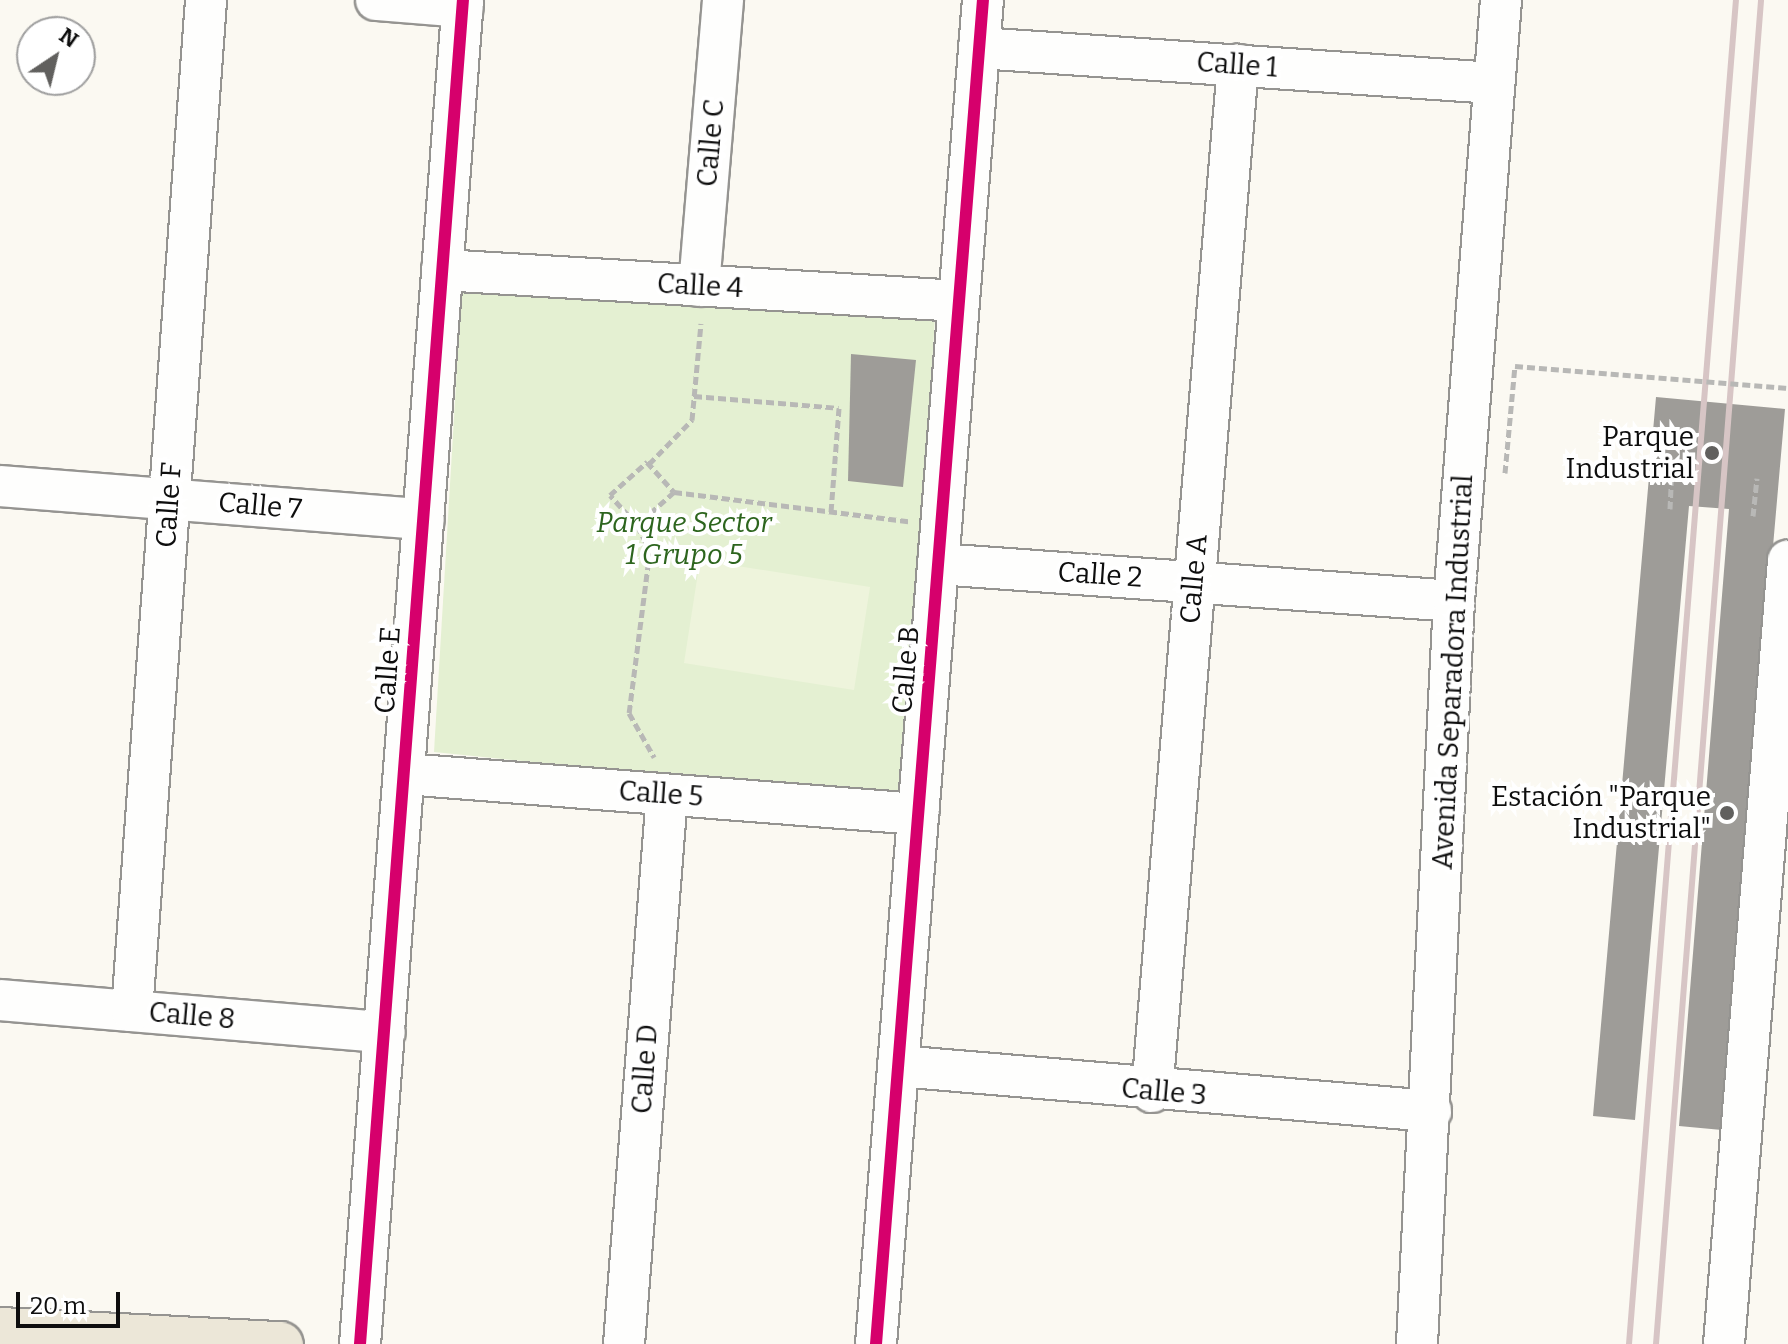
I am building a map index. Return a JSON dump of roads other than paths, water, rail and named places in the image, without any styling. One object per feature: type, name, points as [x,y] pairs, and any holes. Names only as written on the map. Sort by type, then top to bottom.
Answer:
[{"type":"main road","points":[[0,1330],[281,1344]]},
{"type":"street","name":"Calle F","points":[[132,1011],[206,0]]},
{"type":"street","points":[[376,0],[463,3]]},
{"type":"street","name":"Calle C","points":[[702,286],[723,0]]},
{"type":"street","name":"Calle B","points":[[876,1344],[918,814],[925,551],[959,301],[983,0]]},
{"type":"street","name":"Avenida Separadora Industrial","points":[[1417,1344],[1454,601],[1501,0]]},
{"type":"street","name":"Calle E","points":[[360,1344],[463,3]]},
{"type":"street","name":"Calle 1","points":[[979,48],[1494,83]]},
{"type":"street","name":"Calle A","points":[[1152,1092],[1238,65]]},
{"type":"street","name":"Calle 4","points":[[442,270],[959,301]]},
{"type":"street","name":"Calle 7","points":[[0,486],[424,519]]},
{"type":"street","name":"Calle 2","points":[[925,551],[1194,582],[1454,601]]},
{"type":"street","points":[[1724,1344],[1788,561]]},
{"type":"street","name":"Calle 5","points":[[405,774],[918,814]]},
{"type":"street","name":"Calle D","points":[[624,1344],[664,794]]},
{"type":"street","name":"Calle 8","points":[[0,1000],[385,1032]]},
{"type":"street","name":"Calle 3","points":[[898,1066],[1152,1092],[1431,1111]]},
{"type":"railway","points":[[1629,1344],[1736,0]]},
{"type":"railway","points":[[1656,1344],[1761,0]]},
{"type":"place","name":"Parque Industrial","points":[[1712,453]]},
{"type":"place","name":"Estación \"Parque Industrial\"","points":[[1727,813]]},
{"type":"park label","name":"Parque Sector 1 Grupo 5","points":[[684,539]]}]
